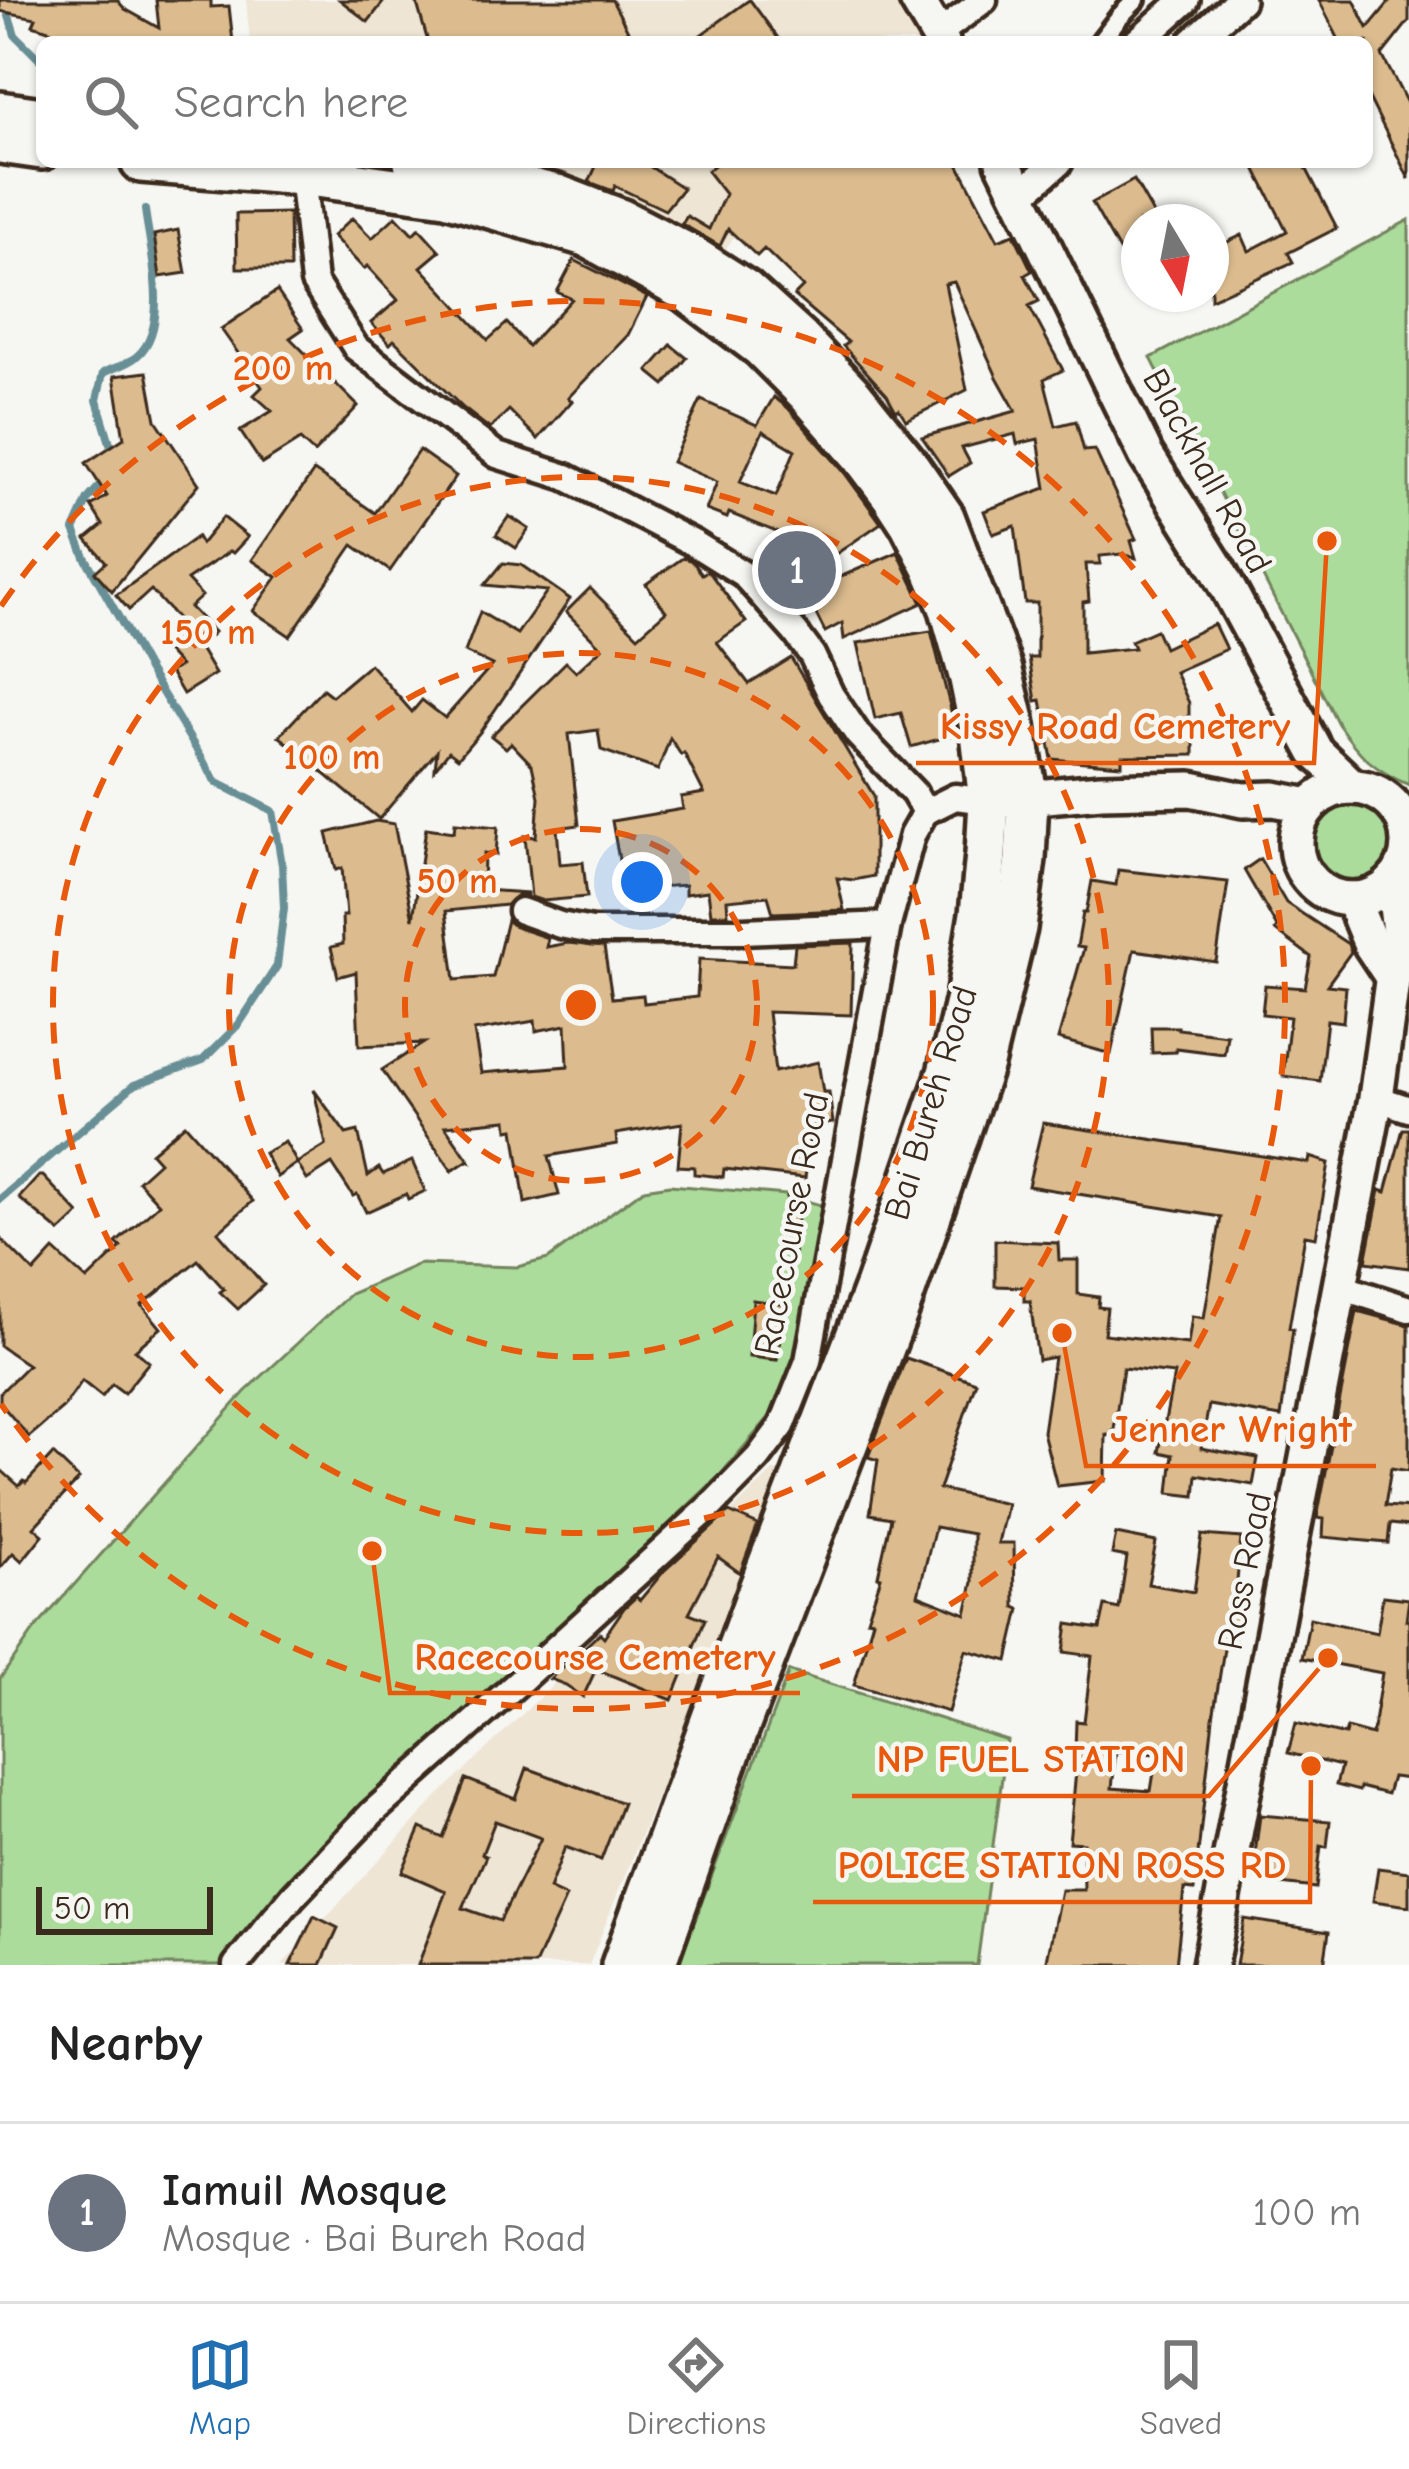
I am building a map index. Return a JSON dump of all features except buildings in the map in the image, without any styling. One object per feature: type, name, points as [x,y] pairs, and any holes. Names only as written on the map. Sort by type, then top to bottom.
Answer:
[{"type":"highway","points":[[0,112],[36,117]]},
{"type":"highway","points":[[0,143],[36,148]]},
{"type":"highway","name":"Bai Bureh Road","points":[[215,168],[446,195],[586,236],[689,292],[761,347],[843,433],[910,523],[950,609],[981,733],[1008,800],[948,1072],[868,1304],[622,1965]]},
{"type":"highway","points":[[438,168],[557,195],[622,220],[746,290],[799,339],[853,396],[944,517],[1001,667],[1014,720],[1008,800],[1025,859],[1016,928],[982,1064],[900,1306],[738,1730],[655,1965]]},
{"type":"main road","points":[[916,0],[939,36]]},
{"type":"main road","name":"Blackhall Road","points":[[1006,168],[1146,455],[1217,568],[1316,752],[1353,787]]},
{"type":"main road","name":"Blackhall Road","points":[[1314,802],[1316,752]]},
{"type":"main road","points":[[1353,787],[1381,795],[1404,844],[1374,894],[1352,899],[1327,893],[1308,878],[1295,843],[1302,817],[1314,802],[1335,790],[1353,787]]},
{"type":"main road","points":[[1008,800],[1191,789],[1243,800],[1314,802]]},
{"type":"main road","points":[[1243,800],[1295,843]]},
{"type":"main road","name":"Ross Road","points":[[1210,1965],[1376,1098],[1404,933],[1404,844]]},
{"type":"main road","points":[[1352,899],[1371,945],[1393,978]]},
{"type":"street","points":[[942,36],[984,0]]},
{"type":"street","points":[[1105,36],[1136,0]]},
{"type":"street","points":[[1145,36],[1185,0]]},
{"type":"street","points":[[1200,36],[1240,0]]},
{"type":"street","points":[[1019,196],[1051,168]]},
{"type":"street","points":[[302,175],[314,282],[356,348],[497,455],[566,477],[743,574],[796,632],[858,735],[914,793],[925,812],[955,797],[1008,800]]},
{"type":"street","name":"Racecourse Road","points":[[236,1965],[372,1813],[711,1506],[782,1426],[808,1361],[888,925],[912,835],[925,812]]},
{"type":"street","points":[[521,911],[592,931],[888,925]]},
{"type":"street","points":[[1376,1098],[1409,1109]]},
{"type":"street","points":[[1338,1286],[1409,1309]]},
{"type":"shaded area","points":[[246,0],[909,0],[925,36],[249,36]]},
{"type":"shaded area","points":[[524,168],[780,168],[723,253]]},
{"type":"shaded area","points":[[773,1471],[783,1472],[788,1483],[783,1504],[589,1965],[282,1965],[438,1796]]},
{"type":"green space","points":[[1409,220],[1409,785],[1368,760],[1338,724],[1151,358]]},
{"type":"green space","points":[[1352,802],[1381,814],[1393,843],[1381,872],[1352,884],[1323,872],[1311,843],[1323,814]]},
{"type":"green space","points":[[670,1185],[786,1195],[824,1206],[807,1356],[771,1415],[721,1474],[521,1665],[227,1965],[0,1965],[0,1679],[35,1629],[245,1392],[350,1294],[419,1264],[517,1267],[548,1259],[644,1189]]},
{"type":"green space","points":[[789,1671],[1007,1740],[977,1965],[678,1965]]},
{"type":"waterway","points":[[4,0],[15,35],[36,56]]},
{"type":"waterway","points":[[113,453],[97,400],[103,373],[137,356],[147,343],[156,308],[145,210]]},
{"type":"waterway","points":[[0,1199],[134,1085],[203,1060],[239,1024],[277,966],[284,908],[273,811],[216,782],[85,557],[74,530],[88,499],[105,480]]},
{"type":"place","name":"Kissy Road Cemetery","points":[[1327,541]]},
{"type":"place","name":"Iamuil Mosque","points":[[797,570]]},
{"type":"place","name":"Jenner Wright","points":[[1062,1333]]},
{"type":"place","name":"Racecourse Cemetery","points":[[372,1551]]},
{"type":"place","name":"NP FUEL STATION","points":[[1328,1658]]},
{"type":"place","name":"POLICE STATION ROSS RD","points":[[1311,1766]]}]
